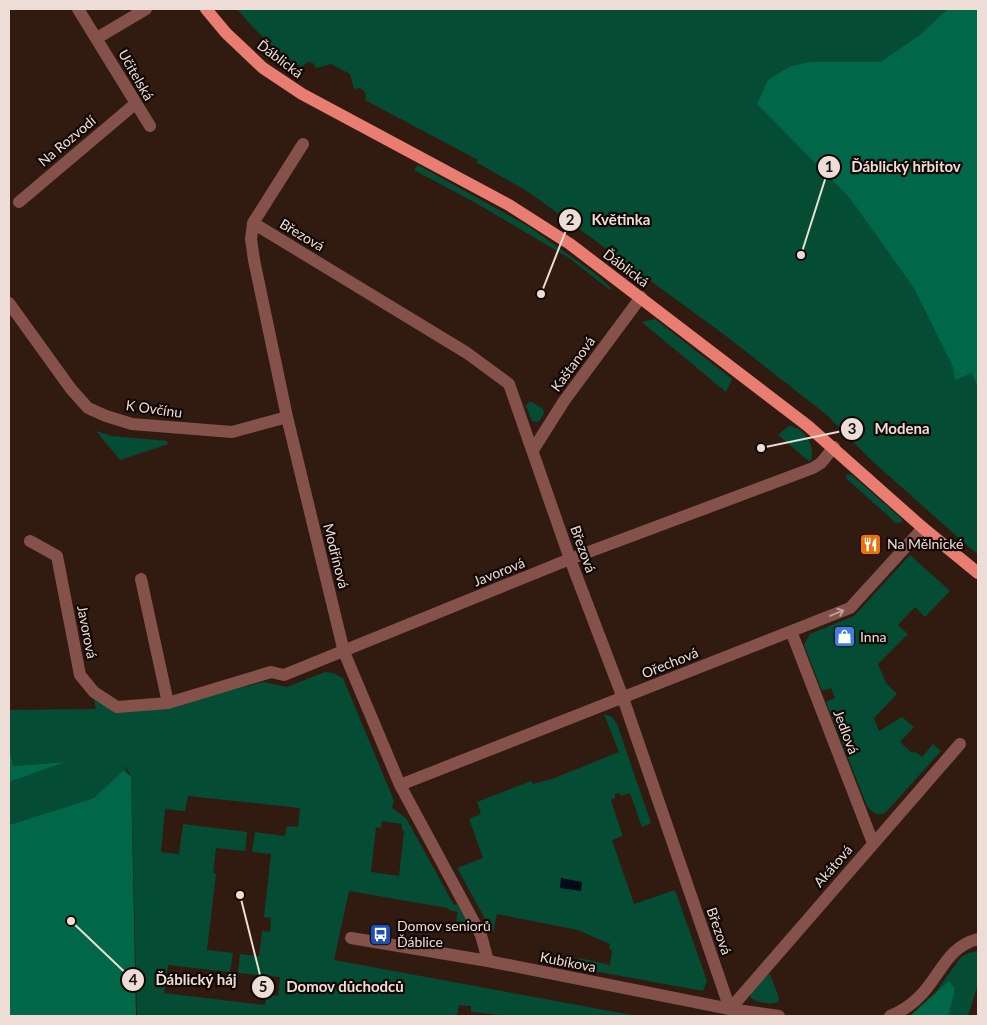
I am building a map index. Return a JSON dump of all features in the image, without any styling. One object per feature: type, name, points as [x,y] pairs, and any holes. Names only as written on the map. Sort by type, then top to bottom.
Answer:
[{"type":"main road","name":"Ďáblická","points":[[206,9],[226,33],[263,68],[302,94],[509,205],[570,244],[834,447],[923,528],[978,573]]},
{"type":"street","name":"Učitelská","points":[[78,9],[150,126]]},
{"type":"street","points":[[97,38],[146,9]]},
{"type":"street","name":"Na Rozvodí","points":[[19,202],[135,104]]},
{"type":"street","points":[[253,222],[303,144]]},
{"type":"street","name":"Modřínová","points":[[253,222],[251,239],[254,260],[287,417],[344,652],[400,785],[481,934],[488,961]]},
{"type":"street","name":"Březová","points":[[253,222],[467,353],[509,384],[570,559],[623,698],[730,1009]]},
{"type":"street","name":"Kaštanová","points":[[533,450],[564,401],[641,298]]},
{"type":"street","name":"K Ovčínu","points":[[9,303],[71,389],[88,408],[106,416],[132,424],[232,432],[287,417]]},
{"type":"street","name":"Javorová","points":[[30,542],[56,556],[80,675],[94,692],[117,707],[168,702],[271,672],[284,675],[570,559],[813,468],[821,463],[834,447]]},
{"type":"street","name":"Ořechová","points":[[400,785],[850,608],[923,528]]},
{"type":"street","points":[[141,579],[168,702]]},
{"type":"street","name":"Jedlová","points":[[791,631],[873,843]]},
{"type":"street","name":"Akátová","points":[[730,1009],[960,744]]},
{"type":"street","name":"Kubíkova","points":[[351,938],[488,961],[730,1009],[779,1016]]},
{"type":"street","points":[[890,1016],[899,1013],[919,997],[950,956],[966,942],[978,939]]},
{"type":"green space","points":[[237,9],[978,9],[978,554],[870,459],[827,415],[726,336],[530,193],[476,162],[478,160],[365,100],[364,91],[359,88],[354,89],[350,74],[331,64],[316,68],[313,63],[308,62],[301,67],[267,41]]},
{"type":"green space","points":[[948,9],[978,9],[978,387],[972,373],[955,380],[953,367],[914,288],[849,197],[757,104],[768,80],[789,67],[810,62],[881,62],[920,35]]},
{"type":"green space","points":[[418,165],[528,226],[597,275],[611,288],[610,290],[569,258],[476,203],[414,170]]},
{"type":"green space","points":[[655,319],[732,379],[726,392],[642,322]]},
{"type":"green space","points":[[529,402],[543,409],[544,414],[538,422],[532,421],[526,406]]},
{"type":"green space","points":[[789,426],[800,430],[808,439],[812,451],[810,462],[778,435]]},
{"type":"green space","points":[[96,431],[112,436],[167,441],[168,444],[120,460]]},
{"type":"green space","points":[[847,474],[853,476],[902,519],[902,522],[896,523],[848,480]]},
{"type":"green space","points":[[910,555],[950,591],[925,617],[915,607],[898,625],[908,634],[878,664],[886,683],[897,694],[874,718],[879,731],[902,717],[914,727],[900,742],[912,753],[914,751],[922,757],[933,744],[941,751],[886,812],[878,814],[867,806],[826,702],[835,698],[831,688],[822,691],[804,645],[810,634],[854,616]]},
{"type":"green space","points":[[325,672],[333,673],[343,678],[394,801],[392,808],[406,818],[454,905],[457,904],[466,920],[463,923],[456,921],[458,912],[448,908],[349,891],[334,960],[637,1016],[501,1016],[471,1012],[471,1006],[459,1005],[457,1016],[137,1016],[131,776],[124,764],[128,775],[123,772],[94,798],[9,825],[9,782],[63,762],[13,766],[9,745],[9,710],[96,709],[94,699],[167,705],[264,682],[287,687]],"holes":[[[188,796],[300,808],[298,827],[287,826],[285,836],[255,832],[252,852],[271,854],[264,917],[271,918],[270,932],[262,931],[259,956],[240,954],[238,973],[280,977],[278,996],[267,995],[265,1005],[164,993],[168,965],[230,972],[233,953],[207,950],[216,874],[213,873],[216,848],[245,851],[247,832],[183,824],[179,854],[161,852],[165,809],[185,811]],[[382,821],[402,824],[402,830],[404,831],[399,876],[371,872],[376,827],[381,828]]]},
{"type":"green space","points":[[604,714],[612,717],[617,724],[651,823],[642,827],[630,793],[621,796],[620,793],[615,794],[615,798],[611,800],[622,836],[612,840],[634,904],[675,890],[707,981],[703,991],[577,968],[579,958],[610,965],[612,950],[609,949],[610,944],[578,930],[497,914],[493,933],[457,868],[483,858],[469,819],[481,814],[477,802],[531,781],[533,784],[552,779],[619,752]]},
{"type":"green space","points":[[9,745],[13,766],[65,762],[9,782]]},
{"type":"green space","points":[[123,771],[131,776],[136,1016],[9,1016],[9,825],[94,798]]},
{"type":"green space","points":[[978,951],[978,984],[968,1016],[910,1016],[935,993],[961,957]]},
{"type":"green space","points":[[770,974],[779,998],[778,1002],[764,1003],[750,997],[760,980]]},
{"type":"green space","points":[[949,981],[955,989],[948,1016],[910,1016]]},
{"type":"water","points":[[561,878],[582,882],[581,891],[560,888]]},
{"type":"place","name":"Ďáblický hřbitov","points":[[801,255]]},
{"type":"place","name":"Květinka","points":[[541,294]]},
{"type":"place","name":"Modena","points":[[761,448]]},
{"type":"place","name":"Na Mělnické","points":[[871,544]]},
{"type":"place","name":"Inna","points":[[844,637]]},
{"type":"place","name":"Domov důchodců","points":[[240,895]]},
{"type":"place","name":"Ďáblický háj","points":[[71,921]]},
{"type":"place","name":"Domov seniorů Ďáblice","points":[[381,934]]}]
